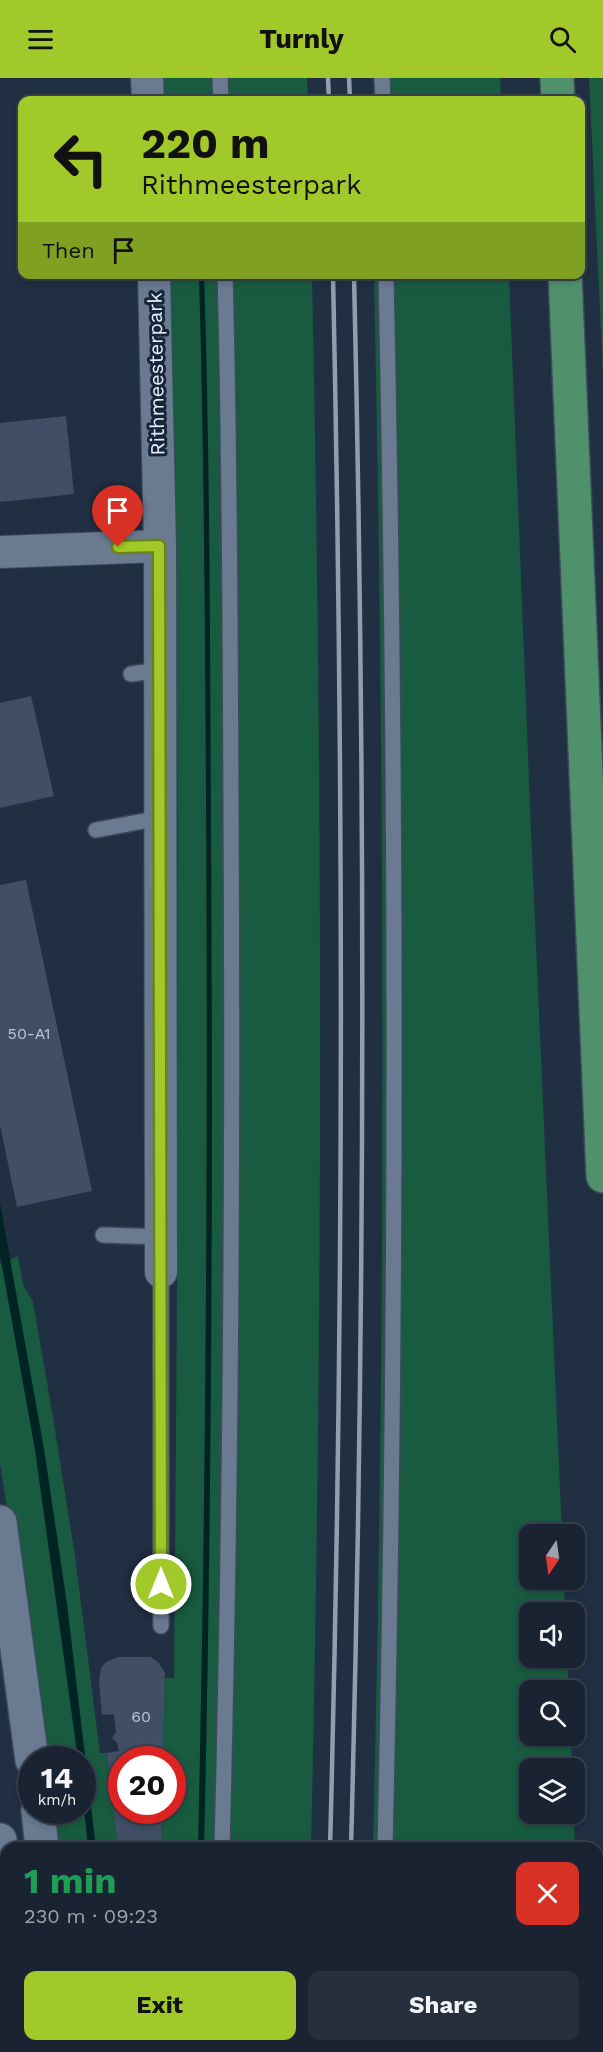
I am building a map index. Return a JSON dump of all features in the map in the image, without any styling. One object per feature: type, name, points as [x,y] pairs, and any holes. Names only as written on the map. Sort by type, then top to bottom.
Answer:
[{"type":"highway","points":[[557,78],[558,96]]},
{"type":"highway","points":[[565,279],[603,1176]]},
{"type":"main road","points":[[0,1522],[30,1746]]},
{"type":"main road","points":[[39,1824],[41,1842]]},
{"type":"street","points":[[147,78],[148,96]]},
{"type":"street","name":"Rithmeesterpark","points":[[154,279],[159,546],[145,672],[160,818],[161,1272]]},
{"type":"street","points":[[0,552],[159,546]]},
{"type":"lane","points":[[220,78],[221,96]]},
{"type":"lane","points":[[382,78],[383,96]]},
{"type":"lane","points":[[222,1842],[227,1648],[233,1072],[229,414],[225,279]]},
{"type":"lane","points":[[385,1842],[389,1673],[394,1108],[391,515],[386,279]]},
{"type":"lane","points":[[96,830],[160,818]]},
{"type":"lane","points":[[104,1235],[161,1237]]},
{"type":"lane","name":"Rithmeesterpark","points":[[161,1272],[161,1626]]},
{"type":"green space","points":[[164,78],[214,78],[214,96],[165,96]]},
{"type":"green space","points":[[226,78],[307,78],[308,96],[227,96]]},
{"type":"green space","points":[[389,78],[500,78],[501,96],[389,96]]},
{"type":"green space","points":[[589,78],[603,78],[603,376]]},
{"type":"green space","points":[[170,279],[219,279],[223,412],[227,1070],[217,1842],[161,1842],[162,1824],[186,1824],[186,1746],[163,1746],[165,1678],[174,1678],[178,976],[176,625]]},
{"type":"green space","points":[[232,279],[312,279],[320,865],[320,1062],[318,1455],[311,1842],[229,1842],[238,1073],[236,414]]},
{"type":"green space","points":[[374,279],[380,279],[387,1061],[381,1651],[377,1842],[373,1842],[382,1258],[382,865]]},
{"type":"green space","points":[[392,279],[509,279],[562,1524],[519,1524],[519,1590],[564,1590],[565,1602],[519,1602],[519,1668],[568,1668],[568,1680],[519,1680],[519,1746],[571,1746],[572,1758],[519,1758],[519,1824],[574,1824],[575,1842],[391,1842]]},
{"type":"green space","points":[[18,1256],[23,1284],[33,1302],[52,1411],[75,1556],[100,1753],[107,1753],[108,1824],[115,1824],[117,1842],[50,1842],[48,1824],[96,1824],[96,1746],[39,1746],[0,1464],[0,1264]]},
{"type":"shaded area","points":[[199,279],[204,279],[209,551],[212,1210],[204,1842],[198,1842],[205,1454],[207,928]]},
{"type":"shaded area","points":[[0,1203],[44,1449],[67,1604],[84,1746],[76,1746],[35,1450],[0,1255]]},
{"type":"shaded area","points":[[86,1824],[93,1824],[95,1842],[87,1842]]},
{"type":"building","points":[[66,416],[74,494],[0,502],[0,423]]},
{"type":"building","points":[[31,696],[54,796],[0,808],[0,703]]},
{"type":"building","points":[[26,880],[92,1191],[17,1207],[0,1125],[0,885]]},
{"type":"building","points":[[118,1657],[151,1657],[159,1663],[165,1673],[163,1746],[118,1746],[112,1738],[116,1732],[114,1714],[102,1715],[99,1681],[101,1668],[106,1662]]},
{"type":"building","points":[[115,1824],[162,1824],[161,1842],[117,1842]]},
{"type":"railway","points":[[328,78],[329,96]]},
{"type":"railway","points":[[349,78],[350,96]]},
{"type":"railway","points":[[330,1842],[338,1455],[341,1061],[341,865],[333,279]]},
{"type":"railway","points":[[351,1842],[359,1455],[362,1061],[361,668],[354,279]]},
{"type":"route","points":[[118,547],[159,546],[161,1584]]}]
